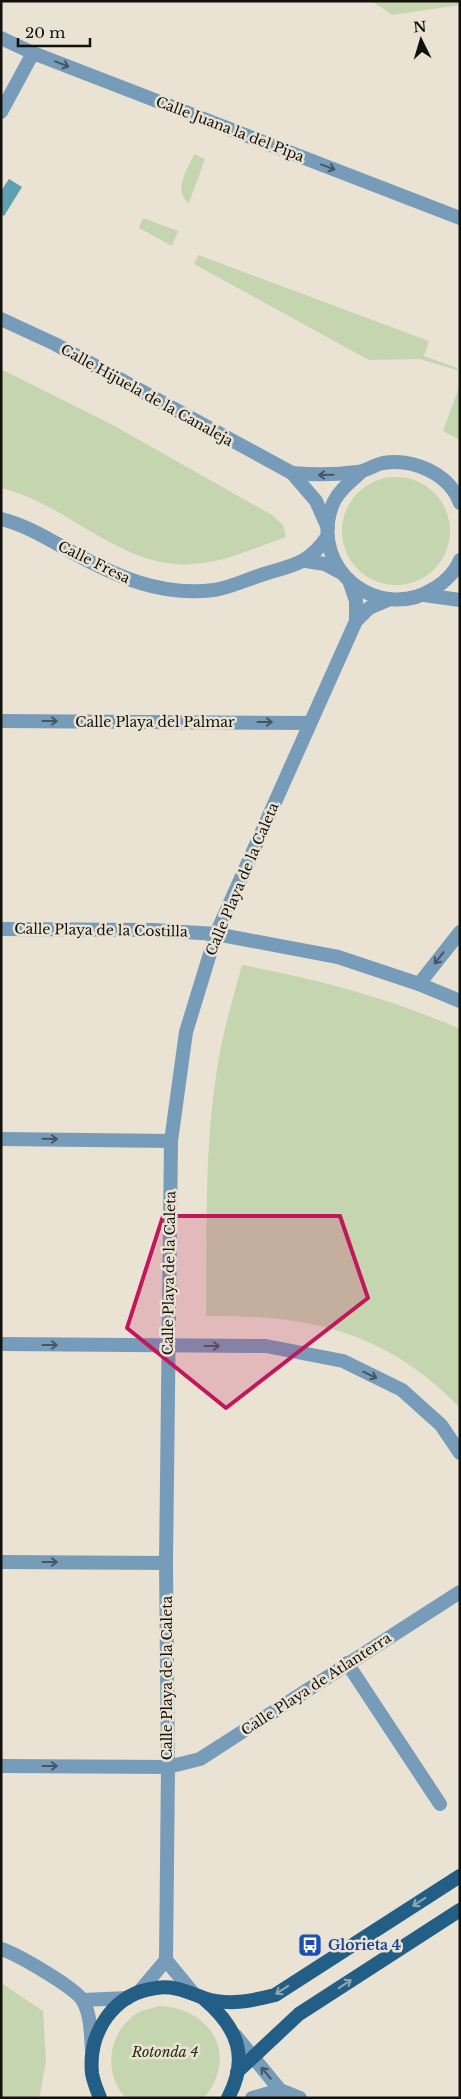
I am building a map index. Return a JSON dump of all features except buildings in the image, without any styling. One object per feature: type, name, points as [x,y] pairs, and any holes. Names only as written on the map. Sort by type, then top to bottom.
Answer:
[{"type":"main road","points":[[97,2094],[92,2075],[92,2051],[99,2028],[113,2008],[134,1995],[156,1988],[181,1989],[228,2003],[251,2001],[275,1995],[460,1876]]},
{"type":"main road","points":[[237,2072],[298,2014],[460,1910]]},
{"type":"main road","points":[[198,1995],[222,2014],[234,2035],[239,2060],[236,2084],[228,2098]]},
{"type":"street","name":"Calle Juana la del Pipa","points":[[1,38],[33,53],[460,218]]},
{"type":"street","points":[[1,112],[33,53]]},
{"type":"street","name":"Calle Hijuela de la Canaleja","points":[[1,319],[54,344],[292,473],[316,501],[328,532],[330,550],[344,576]]},
{"type":"street","name":"Calle Hijuela de la Canaleja","points":[[292,473],[327,476],[361,472],[382,464],[404,462],[426,468],[445,481],[460,502]]},
{"type":"street","name":"Calle Hijuela de la Canaleja","points":[[328,532],[332,506],[344,486],[361,472]]},
{"type":"street","name":"Calle Hijuela de la Canaleja","points":[[445,481],[460,484]]},
{"type":"street","name":"Calle Fresa","points":[[1,519],[33,531],[97,566],[132,582],[172,591],[215,590],[306,561],[319,549],[328,532]]},
{"type":"street","points":[[306,561],[325,564],[344,576],[357,588],[371,595],[390,600],[402,600],[424,595],[444,582],[460,560]]},
{"type":"street","name":"Calle Playa de la Caleta","points":[[344,576],[356,601],[356,621]]},
{"type":"street","points":[[424,595],[460,600]]},
{"type":"street","name":"Calle Playa de la Caleta","points":[[166,1960],[168,1767],[166,1563],[171,1141],[186,1032],[216,934],[356,621],[369,608],[390,600]]},
{"type":"street","name":"Calle Playa del Palmar","points":[[1,721],[309,723]]},
{"type":"street","name":"Calle Playa de la Costilla","points":[[1,928],[153,930],[216,934],[338,957],[419,984],[460,1001]]},
{"type":"street","points":[[419,984],[460,932]]},
{"type":"street","points":[[1,1138],[171,1141]]},
{"type":"street","points":[[1,1344],[266,1346],[343,1361],[402,1390],[440,1425],[460,1453]]},
{"type":"street","points":[[1,1562],[166,1563]]},
{"type":"street","name":"Calle Playa de Atlanterra","points":[[1,1766],[168,1767],[200,1759],[460,1592]]},
{"type":"street","points":[[347,1663],[440,1804]]},
{"type":"street","points":[[1,1949],[31,1963],[83,2000],[90,2025],[92,2051]]},
{"type":"street","points":[[83,2000],[134,1995],[166,1960],[198,1995]]},
{"type":"street","points":[[234,2035],[280,2090],[300,2098]]},
{"type":"street","points":[[252,2098],[280,2090]]},
{"type":"highlighted area","points":[[163,1216],[340,1216],[368,1298],[226,1408],[127,1328]]},
{"type":"green space","points":[[372,1],[460,1],[460,5],[392,15]]},
{"type":"green space","points":[[194,154],[205,159],[189,203],[184,198],[182,186],[185,173]]},
{"type":"green space","points":[[143,218],[178,231],[172,246],[139,228]]},
{"type":"green space","points":[[198,255],[429,341],[424,356],[457,368],[457,370],[419,359],[369,360],[194,264]]},
{"type":"green space","points":[[1,369],[111,424],[272,515],[283,525],[286,537],[240,554],[206,563],[168,563],[143,557],[119,547],[50,507],[26,496],[1,488]]},
{"type":"green space","points":[[460,385],[460,440],[443,431]]},
{"type":"green space","points":[[396,477],[417,481],[434,493],[446,510],[450,531],[446,552],[434,569],[417,581],[396,585],[375,581],[358,569],[346,552],[342,531],[346,510],[358,493],[375,481]]},
{"type":"green space","points":[[242,965],[298,977],[380,999],[460,1029],[460,1408],[432,1382],[404,1361],[374,1345],[344,1333],[312,1324],[279,1319],[206,1316],[208,1161],[213,1099],[222,1043]]},
{"type":"green space","points":[[1,1983],[43,2011],[46,2061],[40,2095],[37,2098],[1,2098]]},
{"type":"green space","name":"Rotonda 4","points":[[160,2006],[178,2009],[194,2016],[206,2025],[215,2037],[219,2051],[219,2066],[214,2082],[204,2098],[126,2098],[118,2087],[113,2076],[111,2064],[112,2051],[116,2039],[130,2019],[141,2011]]},
{"type":"water","points":[[9,179],[22,187],[4,216],[1,214],[1,191]]},
{"type":"place","name":"Glorieta 4","points":[[310,1945]]}]
